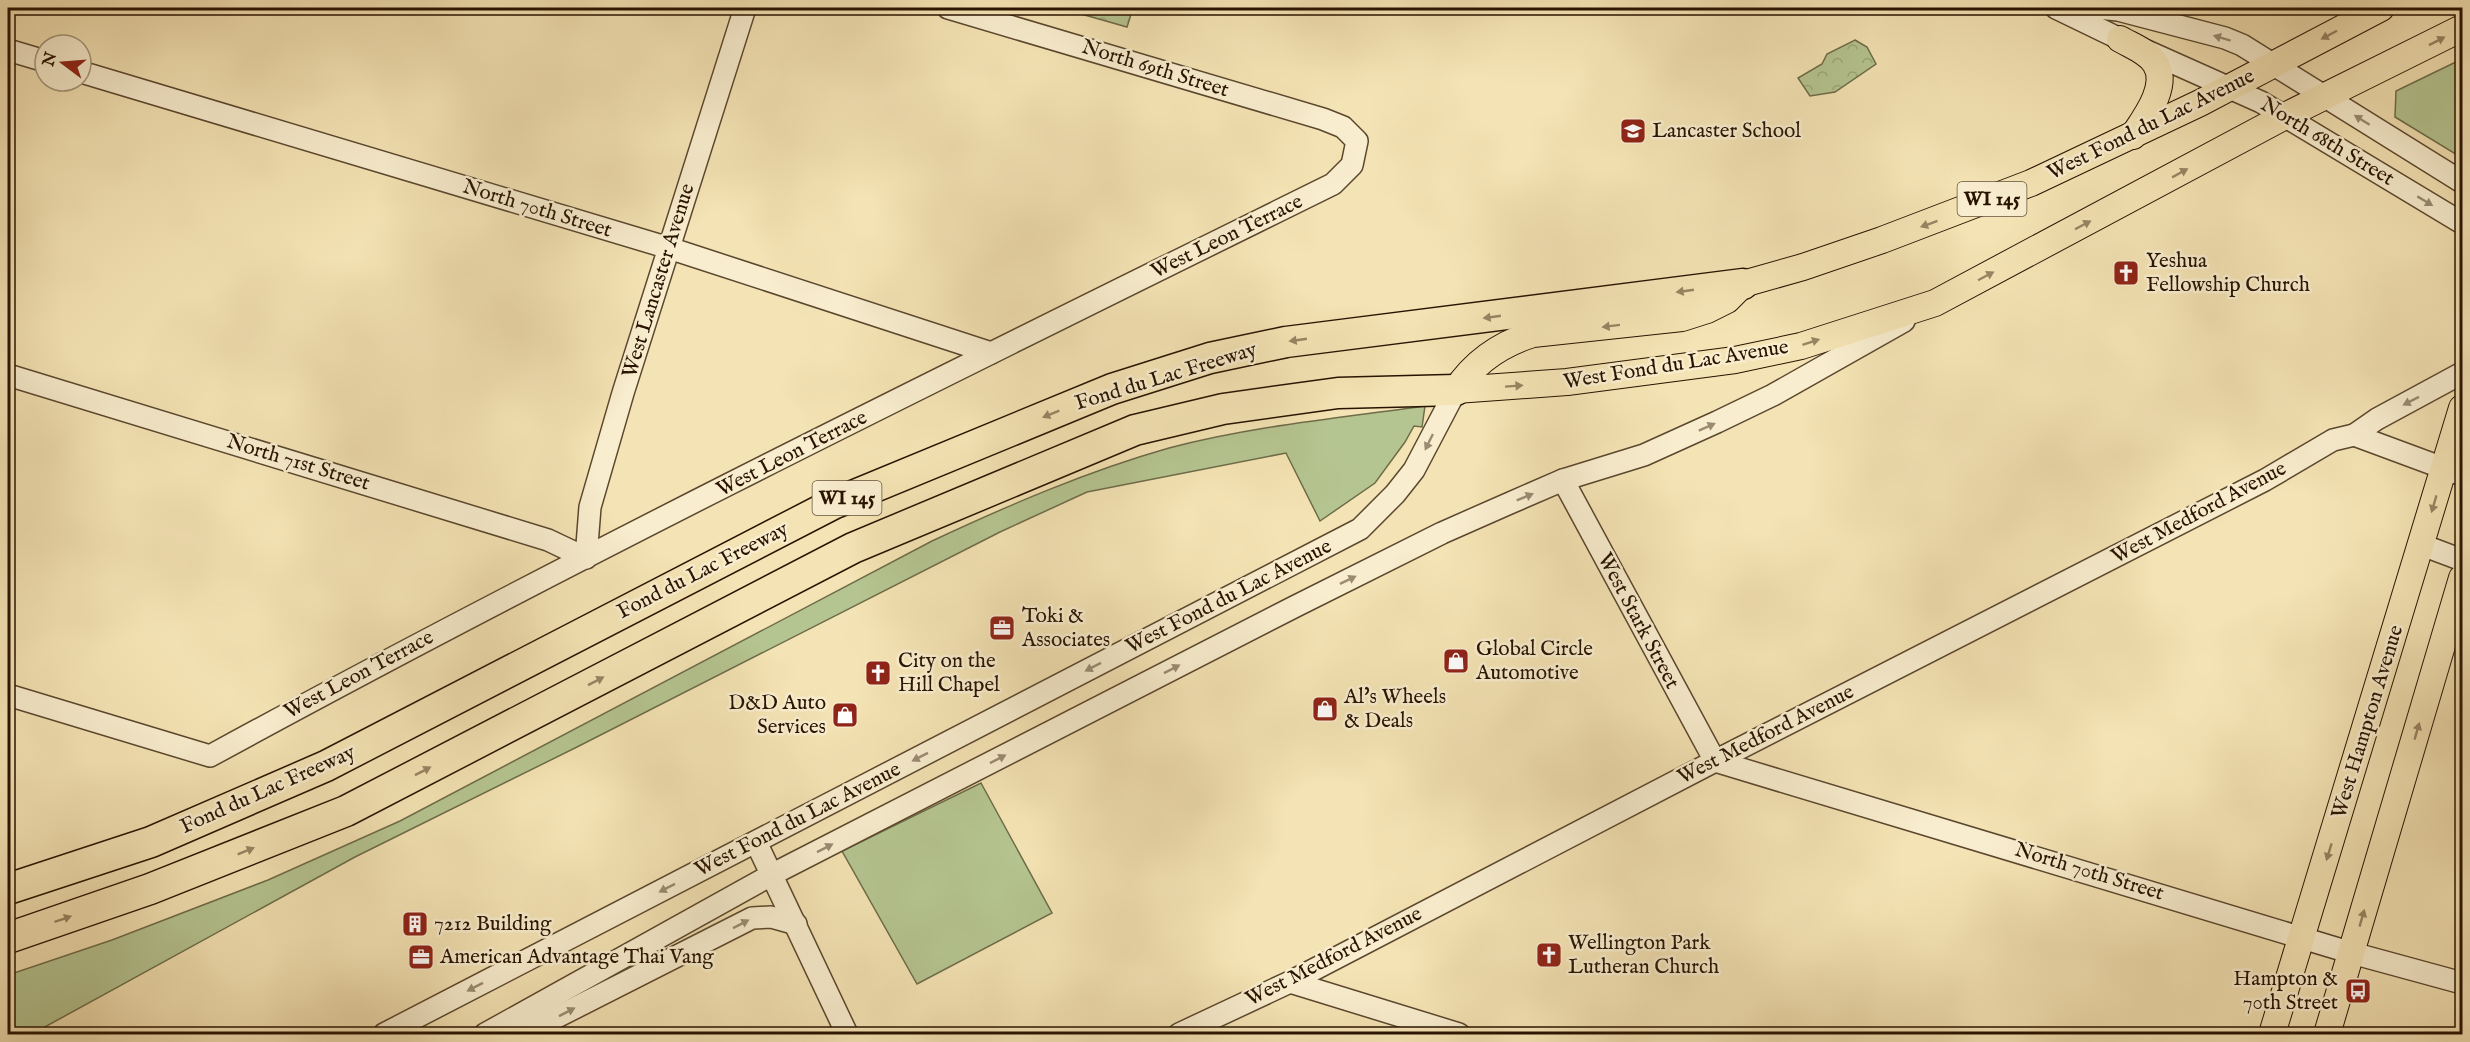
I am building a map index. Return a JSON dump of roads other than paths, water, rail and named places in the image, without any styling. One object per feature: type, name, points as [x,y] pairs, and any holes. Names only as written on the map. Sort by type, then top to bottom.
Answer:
[{"type":"highway","name":"Fond du Lac Freeway","points":[[8,889],[151,842],[326,766],[833,504],[1112,389],[1210,358],[1286,342],[1743,284]]},
{"type":"highway","name":"Fond du Lac Freeway","points":[[8,938],[150,889],[346,811],[853,548],[1135,430],[1224,408],[1338,393],[1456,390]]},
{"type":"main road","name":"West Fond du Lac Avenue","points":[[1743,284],[1803,267],[1952,215],[2031,183],[2133,136],[2381,8]]},
{"type":"main road","name":"West Fond du Lac Avenue","points":[[1456,390],[1651,373],[1734,360],[1801,346],[1935,303],[2285,116],[2463,28]]},
{"type":"main road","points":[[2120,39],[2145,53],[2158,70],[2159,85],[2156,96],[2133,136]]},
{"type":"main road","points":[[1456,390],[1467,373],[1478,362],[1519,339],[1533,334],[1682,318],[1707,310],[1727,300],[1743,284]]},
{"type":"main road","name":"West Hampton Avenue","points":[[2272,1035],[2422,545],[2453,472],[2463,408]]},
{"type":"main road","points":[[2327,1035],[2463,578]]},
{"type":"street","name":"West Lancaster Avenue","points":[[586,558],[590,507],[745,8]]},
{"type":"street","name":"North 69th Street","points":[[948,8],[1323,119],[1343,127],[1357,141]]},
{"type":"street","name":"North 68th Street","points":[[2056,8],[2230,87],[2285,116],[2463,223]]},
{"type":"street","name":"North 68th Street","points":[[2097,8],[2118,10],[2225,38],[2242,45],[2463,182]]},
{"type":"street","points":[[8,50],[33,57]]},
{"type":"street","name":"North 70th Street","points":[[93,76],[669,248],[991,353]]},
{"type":"street","name":"West Leon Terrace","points":[[8,695],[210,756],[374,666],[586,558],[991,353],[1333,184],[1352,165],[1357,141]]},
{"type":"street","name":"West Fond du Lac Avenue","points":[[485,1035],[773,874],[1317,595],[1442,533],[1563,480],[1644,455],[1717,422],[1773,395],[1935,303]]},
{"type":"street","name":"West Medford Avenue","points":[[1179,1035],[1290,982],[1714,761],[2265,480],[2333,440],[2354,435],[2377,419],[2463,373]]},
{"type":"street","name":"North 71st Street","points":[[8,375],[548,540],[586,558]]},
{"type":"street","name":"West Fond du Lac Avenue","points":[[384,1035],[1360,529],[1395,494],[1413,470],[1456,390]]},
{"type":"street","points":[[2354,435],[2453,472]]},
{"type":"street","name":"West Stark Street","points":[[1563,480],[1714,761]]},
{"type":"street","points":[[2422,545],[2463,560]]},
{"type":"street","name":"North 70th Street","points":[[1714,761],[2352,952],[2463,983]]},
{"type":"street","points":[[756,842],[847,1035]]},
{"type":"street","points":[[512,1020],[545,1023],[752,918],[771,917],[796,924]]},
{"type":"street","points":[[1290,982],[1459,1035]]},
{"type":"place","name":"Lancaster School","points":[[1633,131]]},
{"type":"place","name":"Yeshua Fellowship Church","points":[[2126,273]]},
{"type":"place","name":"Toki & Associates","points":[[1002,628]]},
{"type":"place","name":"Global Circle Automotive","points":[[1456,661]]},
{"type":"place","name":"City on the Hill Chapel","points":[[878,673]]},
{"type":"place","name":"Al's Wheels & Deals","points":[[1325,709]]},
{"type":"place","name":"D&D Auto Services","points":[[845,715]]},
{"type":"place","name":"7212 Building","points":[[415,924]]},
{"type":"place","name":"Wellington Park Lutheran Church","points":[[1549,955]]},
{"type":"place","name":"American Advantage Thai Vang","points":[[421,957]]},
{"type":"place","name":"Hampton & 70th Street","points":[[2358,991]]}]
